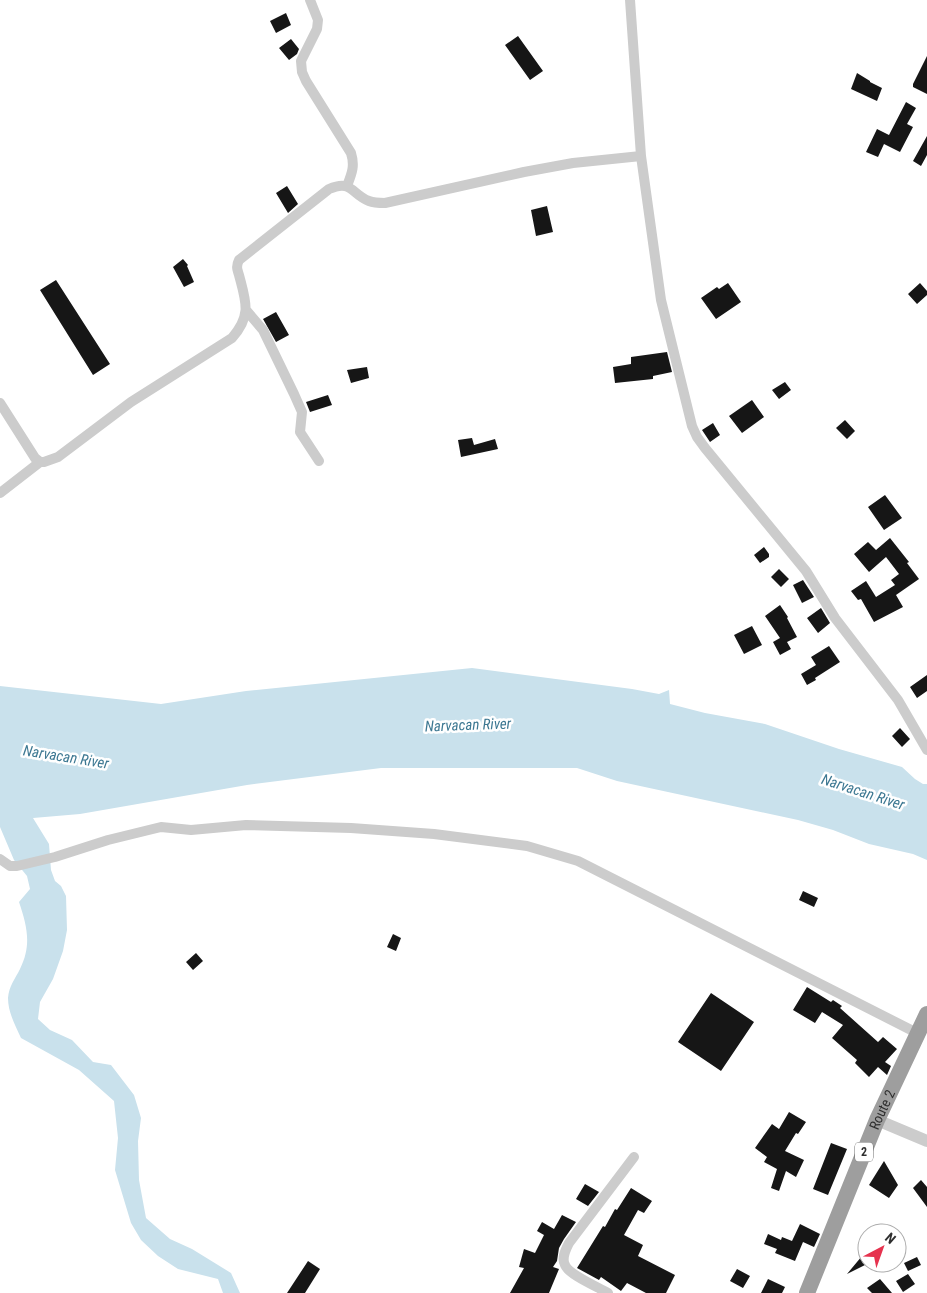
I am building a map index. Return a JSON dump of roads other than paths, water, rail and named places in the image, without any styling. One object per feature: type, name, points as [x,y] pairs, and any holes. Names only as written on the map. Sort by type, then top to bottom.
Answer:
[{"type":"highway","name":"Route 2","points":[[807,1293],[877,1120],[927,1014]]},
{"type":"street","points":[[310,0],[318,20],[317,29],[301,61],[302,72],[351,153],[354,162],[353,172],[347,186]]},
{"type":"street","points":[[630,0],[640,156],[661,300],[686,408],[697,437],[806,571],[835,618],[898,700],[927,750]]},
{"type":"street","points":[[0,493],[40,462],[58,457],[131,402],[232,338],[241,326],[246,310],[246,302],[237,267],[239,260],[329,190],[342,185],[347,186],[369,201],[385,203],[524,172],[573,163],[640,156]]},
{"type":"street","points":[[246,310],[263,330],[294,394],[302,412],[300,432],[319,461]]},
{"type":"street","points":[[0,403],[35,458],[40,462]]},
{"type":"street","points":[[0,859],[10,866],[17,866],[161,827],[191,830],[246,826],[350,828],[434,834],[527,846],[578,861],[917,1033]]},
{"type":"street","points":[[877,1120],[927,1141]]},
{"type":"street","points":[[608,1293],[569,1271],[564,1265],[564,1258],[569,1243],[634,1157]]},
{"type":"water","name":"Narvacan River","points":[[472,668],[659,694],[669,690],[670,704],[705,713],[765,724],[839,749],[902,767],[915,779],[923,784],[927,784],[927,860],[913,854],[869,844],[833,830],[798,820],[617,781],[577,768],[381,768],[247,785],[80,814],[33,818],[49,844],[51,870],[55,881],[61,886],[66,896],[67,930],[63,951],[53,979],[40,1002],[38,1019],[50,1030],[72,1040],[93,1062],[111,1065],[134,1095],[141,1118],[138,1141],[139,1180],[146,1218],[170,1239],[192,1249],[231,1273],[240,1293],[223,1293],[218,1279],[178,1269],[158,1256],[141,1240],[131,1223],[115,1170],[118,1138],[114,1101],[79,1070],[21,1038],[12,1018],[8,998],[11,986],[24,960],[27,944],[26,927],[19,902],[30,889],[27,876],[14,860],[0,827],[0,686],[161,704],[246,691]]}]
